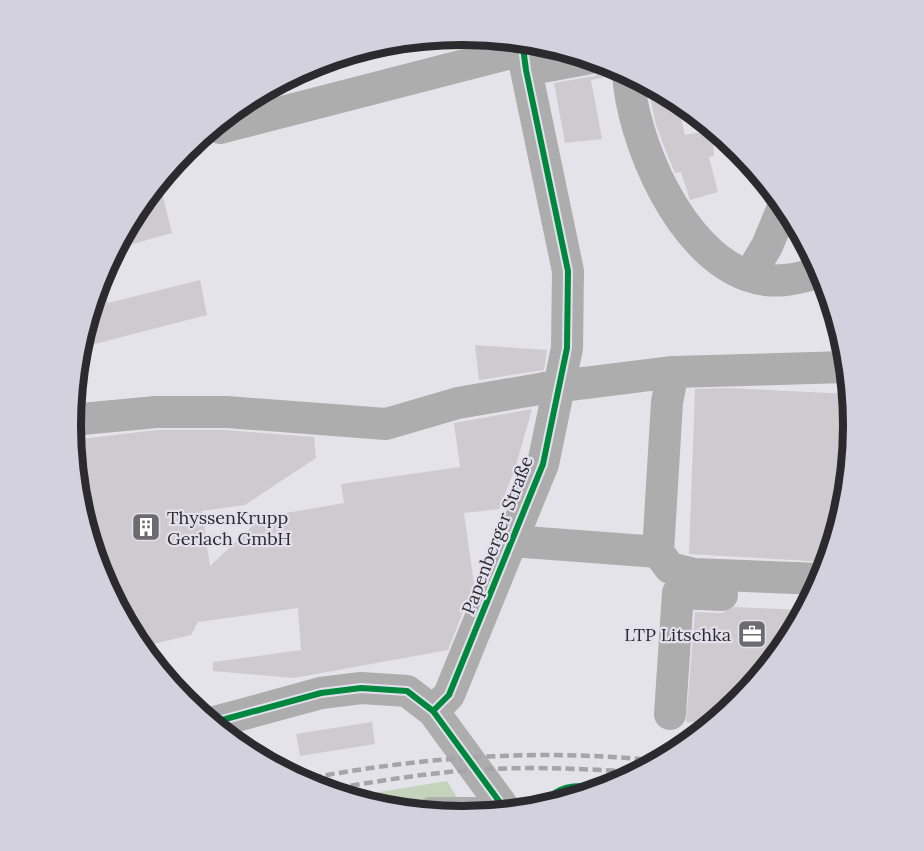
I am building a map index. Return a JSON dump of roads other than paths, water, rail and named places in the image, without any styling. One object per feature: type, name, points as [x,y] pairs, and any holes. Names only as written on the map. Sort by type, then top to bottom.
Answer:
[{"type":"street","points":[[227,126],[524,53],[547,55]]},
{"type":"street","name":"Papenberger Straße","points":[[433,711],[449,695],[543,464],[567,342],[568,271],[524,53]]},
{"type":"street","points":[[629,83],[643,140],[663,190],[695,237],[722,261],[749,276],[773,280],[796,279],[811,275]]},
{"type":"street","points":[[749,276],[767,246],[779,216]]},
{"type":"street","points":[[81,419],[156,412],[226,412],[386,423],[458,403],[545,388],[673,372],[838,367]]},
{"type":"street","points":[[673,372],[667,402],[658,552],[670,568],[694,574],[810,579]]},
{"type":"street","points":[[512,541],[658,552]]},
{"type":"street","points":[[670,714],[678,593],[801,599]]},
{"type":"street","points":[[221,720],[311,695],[361,688],[407,691],[433,711],[501,804]]},
{"type":"railway","points":[[316,777],[434,760],[479,757],[569,755],[644,760]]},
{"type":"railway","points":[[344,787],[455,771],[556,768],[621,771]]},
{"type":"place","name":"ThyssenKrupp Gerlach GmbH","points":[[146,527]]},
{"type":"place","name":"LTP Litschka","points":[[752,634]]}]
